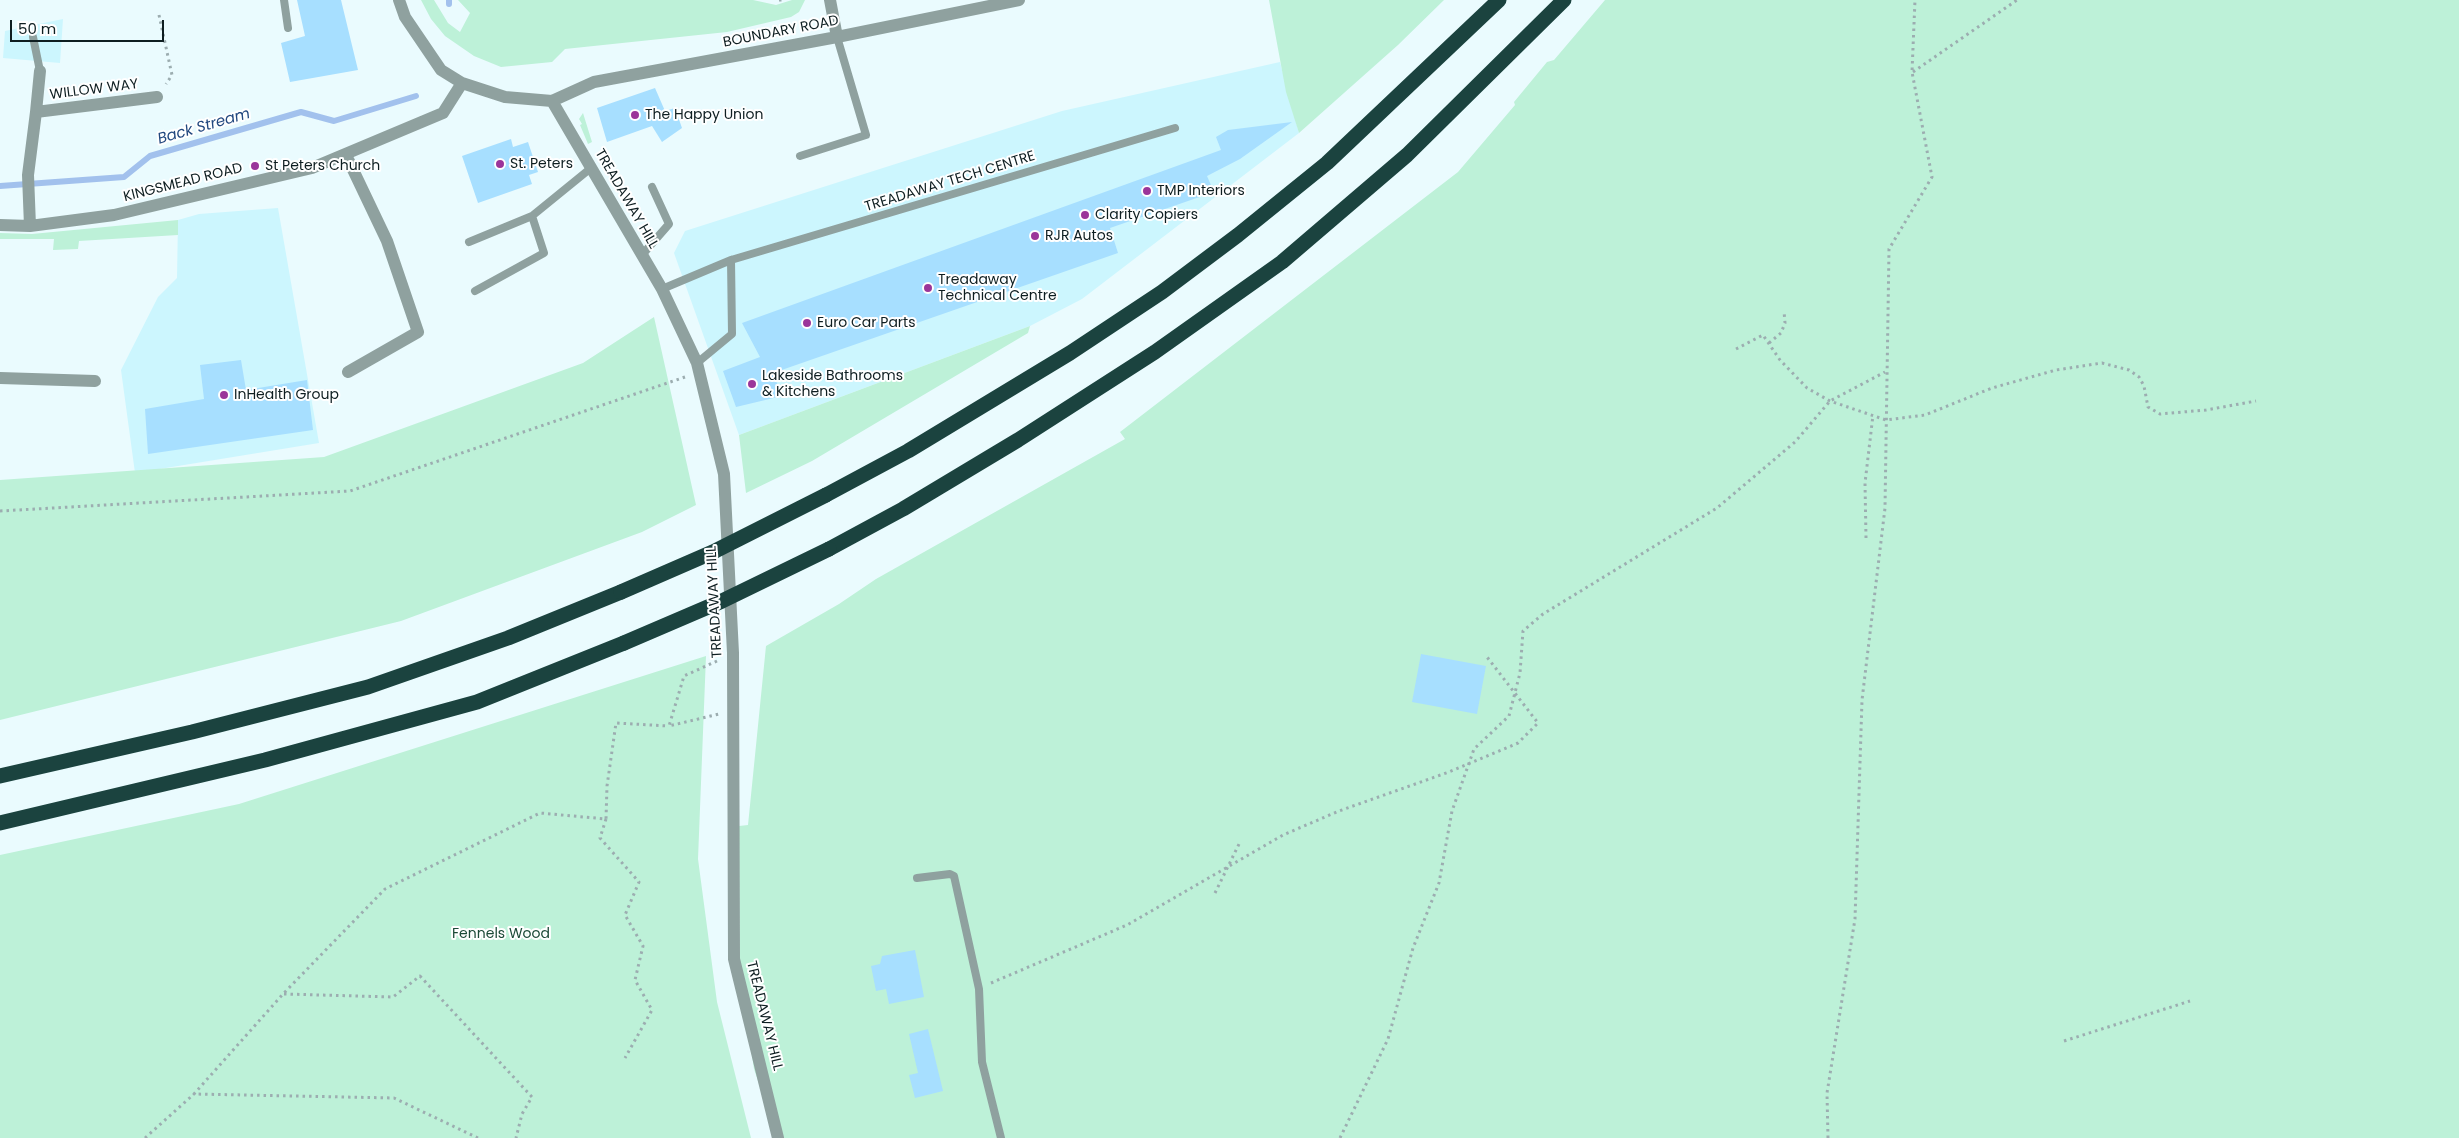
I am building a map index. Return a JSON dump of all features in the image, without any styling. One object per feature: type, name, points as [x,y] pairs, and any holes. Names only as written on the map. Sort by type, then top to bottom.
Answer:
[{"type":"highway","points":[[0,776],[192,732],[368,687],[508,638],[621,592],[713,552],[826,496],[908,451],[1070,353],[1162,292],[1238,235],[1327,163],[1499,0]]},
{"type":"highway","points":[[0,823],[266,760],[478,702],[722,601],[829,549],[903,509],[1018,440],[1155,352],[1282,262],[1407,155],[1564,0]]},
{"type":"street","points":[[399,0],[405,17],[441,70],[462,83],[505,97],[552,101]]},
{"type":"street","points":[[830,0],[837,37]]},
{"type":"street","name":"BOUNDARY ROAD","points":[[552,101],[594,82],[837,37],[1019,0]]},
{"type":"street","name":"WILLOW WAY","points":[[30,226],[28,175],[40,71]]},
{"type":"street","name":"KINGSMEAD ROAD","points":[[0,225],[30,226],[114,215],[312,168],[443,114],[462,83]]},
{"type":"street","name":"WILLOW WAY","points":[[36,112],[157,97]]},
{"type":"street","name":"TREADAWAY HILL","points":[[552,101],[662,289],[699,367],[724,474],[734,653],[734,958],[778,1138]]},
{"type":"street","points":[[346,155],[387,240],[418,332],[348,372]]},
{"type":"street","points":[[0,378],[96,380]]},
{"type":"lane","points":[[284,0],[288,28]]},
{"type":"lane","points":[[33,37],[40,71]]},
{"type":"lane","points":[[800,156],[866,135],[837,37]]},
{"type":"lane","name":"TREADAWAY TECH CENTRE","points":[[662,289],[731,260],[1176,128]]},
{"type":"lane","points":[[469,242],[532,216],[591,168]]},
{"type":"lane","points":[[642,255],[669,224],[652,187]]},
{"type":"lane","points":[[475,291],[544,253],[532,216]]},
{"type":"lane","points":[[699,367],[732,334],[731,260]]},
{"type":"lane","points":[[917,878],[950,874],[954,876],[979,989],[982,1062],[1001,1138]]},
{"type":"path","points":[[778,0],[784,0]]},
{"type":"path","points":[[1828,1138],[1827,1092],[1855,919],[1862,700],[1885,508],[1889,249],[1932,177],[1912,72],[1915,0]]},
{"type":"path","points":[[1912,72],[2017,0]]},
{"type":"path","points":[[157,97],[172,75],[159,15]]},
{"type":"path","points":[[1769,343],[1780,333],[1785,323],[1784,311]]},
{"type":"path","points":[[1736,349],[1763,335],[1780,360],[1807,388],[1830,401],[1886,420],[1925,415],[1992,388],[2056,370],[2102,363],[2129,370],[2139,377],[2144,386],[2148,407],[2160,414],[2206,410],[2256,401]]},
{"type":"path","points":[[0,511],[350,491],[699,367]]},
{"type":"path","points":[[1340,1138],[1388,1038],[1413,948],[1440,883],[1452,811],[1468,764],[1474,750],[1509,716],[1520,673],[1523,631],[1543,614],[1717,508],[1796,442],[1830,401],[1886,372]]},
{"type":"path","points":[[1866,538],[1865,483],[1874,416]]},
{"type":"path","points":[[669,726],[684,676],[734,653]]},
{"type":"path","points":[[979,989],[1006,974],[1127,925],[1283,835],[1339,811],[1468,764],[1518,743],[1538,723],[1515,691],[1486,657]]},
{"type":"path","points":[[625,1058],[652,1010],[635,980],[644,946],[625,915],[639,882],[600,838],[606,819],[607,786],[616,723],[669,726],[734,711]]},
{"type":"path","points":[[145,1138],[194,1094],[284,994],[385,889],[540,813],[606,819]]},
{"type":"path","points":[[1215,893],[1240,842]]},
{"type":"path","points":[[284,994],[393,997],[420,976],[532,1097],[522,1114],[516,1138]]},
{"type":"path","points":[[2064,1041],[2190,1001]]},
{"type":"path","points":[[194,1094],[394,1098],[478,1138]]},
{"type":"shaded area","points":[[63,19],[60,63],[3,58],[5,31]]},
{"type":"shaded area","points":[[1280,62],[1299,133],[1082,299],[1030,326],[739,435],[674,253],[685,231],[1062,111]]},
{"type":"shaded area","points":[[278,208],[319,443],[135,473],[121,370],[158,297],[177,278],[178,220],[199,214]]},
{"type":"green space","points":[[421,0],[434,0],[448,23],[460,32],[470,13],[458,0],[753,0],[776,5],[792,0],[805,0],[799,12],[791,17],[727,32],[565,49],[552,62],[501,67],[474,56],[445,36],[431,19]]},
{"type":"green space","points":[[1269,0],[1444,0],[1398,45],[1299,133],[1286,92]]},
{"type":"green space","points":[[1605,0],[2459,0],[2459,1138],[777,1138],[754,1069],[740,977],[739,826],[748,825],[766,646],[839,604],[876,579],[1125,439],[1120,432],[1458,172],[1515,105],[1514,102],[1547,62],[1554,60]]},
{"type":"green space","points":[[583,113],[592,142],[588,144],[579,119]]},
{"type":"green space","points":[[178,220],[178,235],[79,241],[78,249],[53,250],[54,239],[0,239],[0,233],[32,234]]},
{"type":"green space","points":[[654,317],[696,505],[642,532],[401,621],[0,720],[0,480],[324,457],[583,363]]},
{"type":"green space","points":[[1030,326],[1028,333],[812,461],[746,493],[739,435]]},
{"type":"green space","name":"Fennels Wood","points":[[706,656],[698,859],[717,1002],[751,1138],[0,1138],[0,855],[239,804]]},
{"type":"building","points":[[297,0],[341,0],[358,70],[290,82],[281,43],[305,36]]},
{"type":"building","name":"The Happy Union","points":[[655,88],[665,111],[675,108],[682,128],[662,142],[652,126],[607,142],[597,108]]},
{"type":"building","name":"Treadaway Technical Centre","points":[[1292,122],[1240,159],[1207,176],[1214,192],[1110,228],[1118,253],[773,373],[782,396],[736,407],[723,371],[760,357],[742,323],[1221,150],[1216,137],[1228,130]]},
{"type":"building","name":"St. Peters","points":[[511,139],[513,147],[528,142],[538,172],[529,175],[532,184],[478,203],[462,156]]},
{"type":"building","points":[[241,360],[246,390],[307,380],[313,430],[148,454],[145,409],[204,399],[200,365]]},
{"type":"building","points":[[1421,654],[1486,666],[1477,714],[1412,702]]},
{"type":"building","points":[[915,950],[924,997],[889,1004],[886,989],[876,991],[871,966],[880,964],[882,956]]},
{"type":"building","points":[[928,1029],[943,1091],[915,1098],[909,1075],[918,1073],[909,1034]]},
{"type":"waterway","name":"Back Stream","points":[[0,186],[124,177],[150,156],[301,112],[334,121],[416,96]]},
{"type":"place","name":"The Happy Union","points":[[635,115]]},
{"type":"place","name":"St. Peters","points":[[500,164]]},
{"type":"place","name":"St Peters Church","points":[[255,166]]},
{"type":"place","name":"TMP Interiors","points":[[1147,191]]},
{"type":"place","name":"Clarity Copiers","points":[[1085,215]]},
{"type":"place","name":"RJR Autos","points":[[1035,236]]},
{"type":"place","name":"Treadaway Technical Centre","points":[[928,288]]},
{"type":"place","name":"Euro Car Parts","points":[[807,323]]},
{"type":"place","name":"Lakeside Bathrooms & Kitchens","points":[[752,384]]},
{"type":"place","name":"InHealth Group","points":[[224,395]]}]
